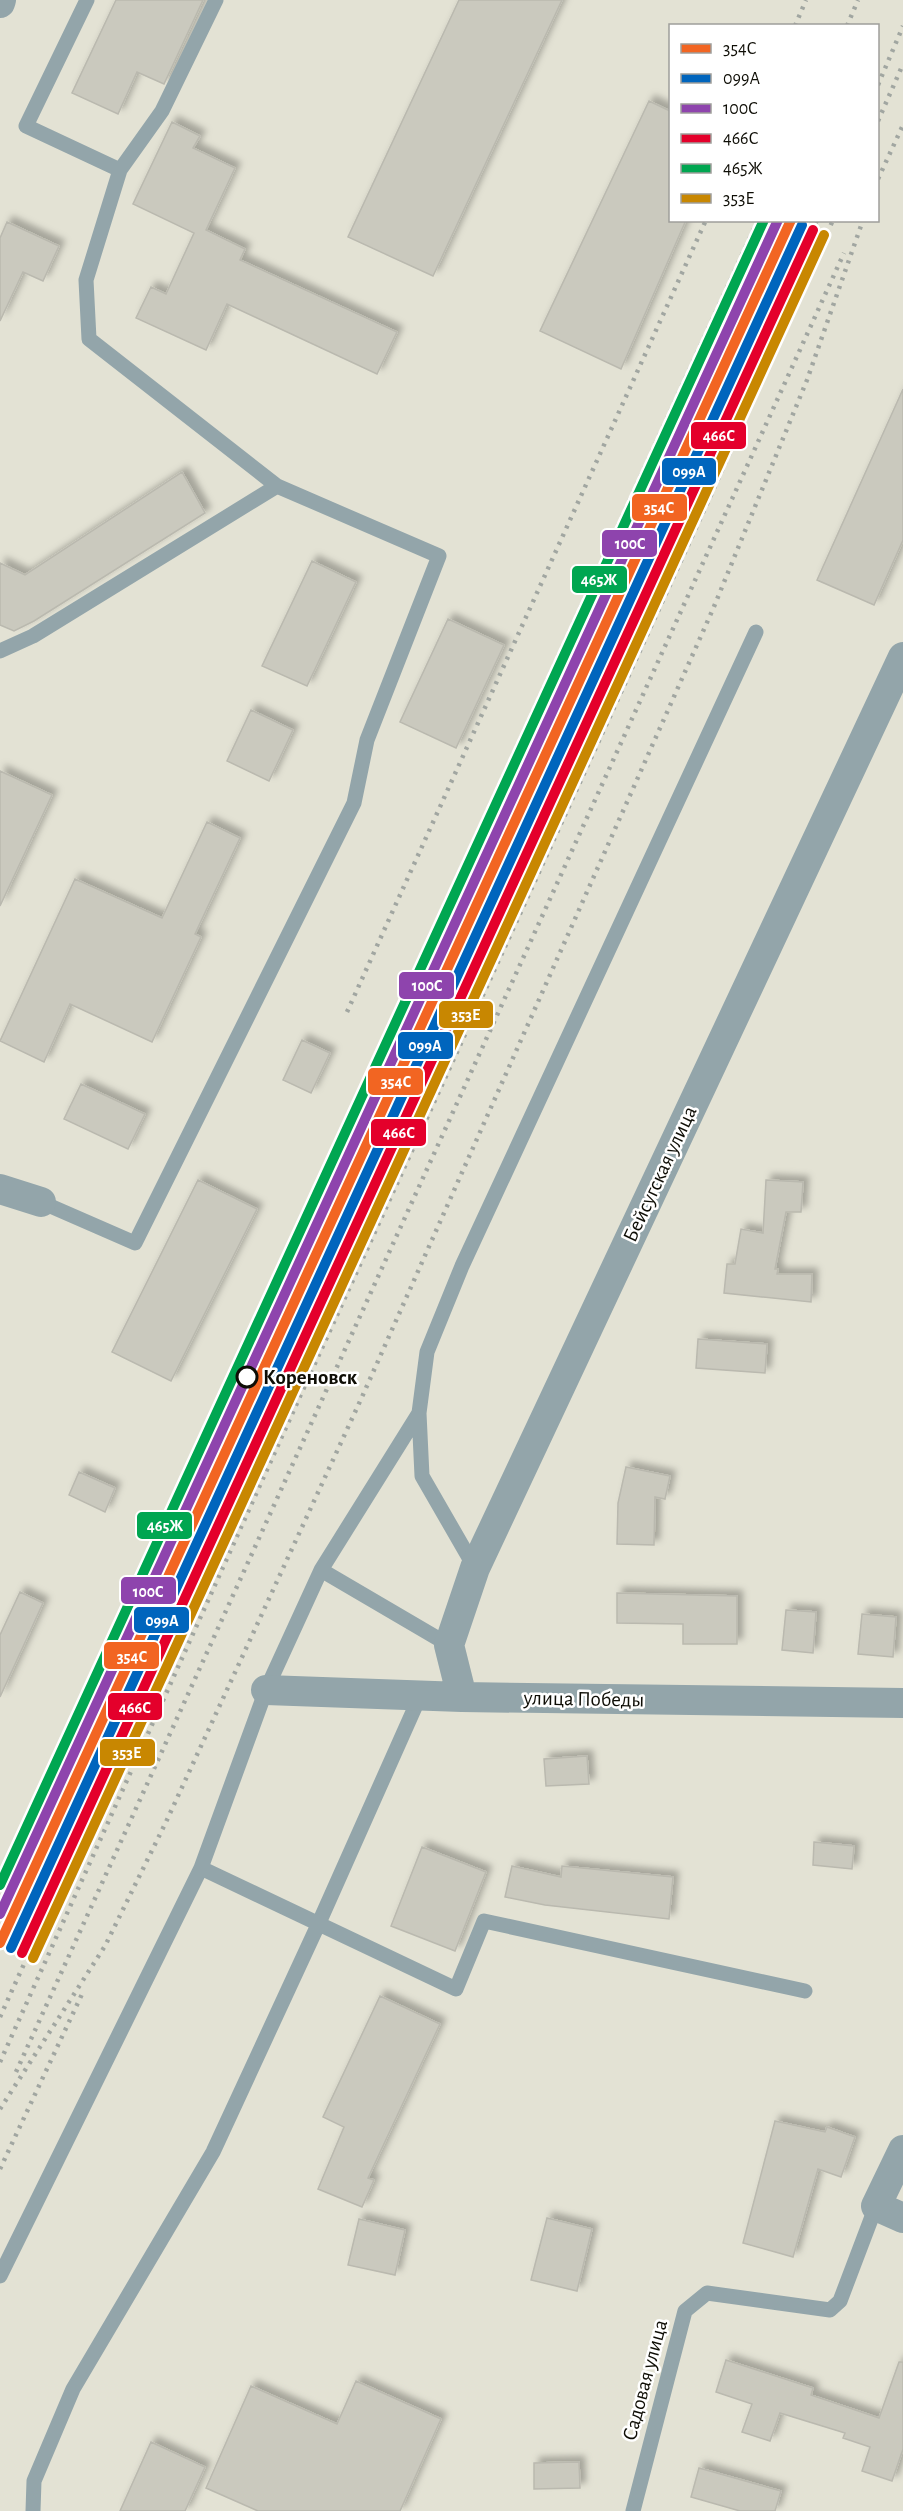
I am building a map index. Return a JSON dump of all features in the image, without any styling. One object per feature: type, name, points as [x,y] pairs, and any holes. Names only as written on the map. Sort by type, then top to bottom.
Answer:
[{"type":"street","name":"Бейсугская улица","points":[[449,1645],[475,1568],[903,657]]},
{"type":"street","points":[[0,1188],[41,1202]]},
{"type":"street","points":[[449,1645],[462,1698]]},
{"type":"street","name":"улица Победы","points":[[266,1690],[462,1698],[903,1703]]},
{"type":"street","points":[[890,2212],[903,2150]]},
{"type":"lane","points":[[87,0],[26,126],[120,170]]},
{"type":"lane","points":[[41,1202],[135,1243],[354,803],[367,740],[440,556],[277,486],[89,339],[86,280],[120,170],[162,111],[216,0]]},
{"type":"lane","points":[[0,651],[33,636],[277,486]]},
{"type":"lane","points":[[475,1568],[422,1476],[419,1413],[427,1352],[462,1266],[756,632]]},
{"type":"lane","points":[[0,2276],[201,1868],[266,1690],[321,1570],[419,1413]]},
{"type":"lane","points":[[321,1570],[449,1645]]},
{"type":"lane","points":[[33,2511],[34,2481],[73,2389],[213,2152],[420,1696]]},
{"type":"lane","points":[[201,1868],[456,1989],[484,1921],[806,1991]]},
{"type":"lane","name":"Садовая улица","points":[[633,2511],[685,2311],[707,2293],[830,2310],[840,2301],[890,2212]]},
{"type":"building","points":[[116,0],[203,0],[164,84],[137,72],[118,114],[72,93]]},
{"type":"building","points":[[459,0],[562,0],[433,276],[348,237]]},
{"type":"building","points":[[649,101],[669,111],[669,222],[685,222],[621,369],[540,331]]},
{"type":"building","points":[[172,122],[200,136],[193,148],[235,168],[206,230],[245,249],[240,260],[397,332],[377,374],[227,304],[206,350],[136,318],[151,287],[166,294],[194,233],[133,204]]},
{"type":"building","points":[[7,222],[59,246],[43,281],[23,272],[0,321],[0,238]]},
{"type":"building","points":[[903,389],[903,540],[874,605],[817,580]]},
{"type":"building","points":[[182,472],[205,513],[34,621],[14,631],[0,625],[0,563],[25,575]]},
{"type":"building","points":[[312,561],[356,582],[307,686],[262,666]]},
{"type":"building","points":[[448,619],[504,645],[456,748],[400,722]]},
{"type":"building","points":[[251,710],[293,730],[269,781],[227,761]]},
{"type":"building","points":[[0,771],[52,795],[0,906]]},
{"type":"building","points":[[207,822],[240,838],[195,934],[201,937],[152,1042],[70,1004],[44,1062],[0,1041],[75,879],[162,918]]},
{"type":"building","points":[[302,1040],[330,1053],[311,1093],[283,1080]]},
{"type":"building","points":[[81,1084],[145,1114],[128,1149],[64,1119]]},
{"type":"building","points":[[198,1180],[257,1209],[171,1381],[112,1352]]},
{"type":"building","points":[[766,1180],[803,1182],[801,1212],[786,1212],[775,1269],[778,1269],[777,1274],[812,1274],[811,1302],[724,1293],[727,1264],[735,1264],[741,1229],[763,1233]]},
{"type":"building","points":[[698,1339],[767,1344],[765,1373],[696,1368]]},
{"type":"building","points":[[626,1467],[670,1476],[665,1499],[655,1497],[654,1545],[617,1544],[618,1503]]},
{"type":"building","points":[[79,1472],[115,1488],[105,1512],[69,1495]]},
{"type":"building","points":[[20,1592],[43,1603],[0,1697],[0,1635]]},
{"type":"building","points":[[617,1593],[737,1596],[737,1644],[683,1644],[683,1624],[617,1623]]},
{"type":"building","points":[[786,1610],[816,1612],[813,1653],[782,1650]]},
{"type":"building","points":[[862,1614],[896,1617],[893,1657],[858,1654]]},
{"type":"building","points":[[587,1756],[589,1784],[546,1786],[544,1759]]},
{"type":"building","points":[[814,1842],[854,1846],[852,1869],[813,1865]]},
{"type":"building","points":[[422,1847],[486,1872],[455,1951],[391,1926]]},
{"type":"building","points":[[512,1866],[561,1877],[562,1866],[673,1877],[669,1919],[545,1905],[505,1897]]},
{"type":"building","points":[[380,1996],[440,2024],[368,2178],[374,2180],[362,2207],[318,2189],[344,2127],[323,2117]]},
{"type":"building","points":[[775,2121],[825,2132],[827,2127],[855,2137],[841,2177],[818,2169],[793,2257],[743,2243]]},
{"type":"building","points":[[547,2218],[592,2229],[577,2291],[531,2280]]},
{"type":"building","points":[[359,2219],[405,2230],[395,2275],[348,2265]]},
{"type":"building","points":[[726,2360],[813,2388],[811,2395],[879,2418],[899,2362],[903,2362],[903,2449],[892,2481],[862,2471],[870,2447],[843,2438],[845,2433],[780,2413],[770,2441],[742,2432],[752,2404],[716,2392]]},
{"type":"building","points":[[356,2381],[441,2419],[400,2511],[258,2511],[206,2488],[251,2386],[337,2424]]},
{"type":"building","points":[[151,2442],[205,2467],[185,2511],[120,2511]]},
{"type":"building","points":[[579,2462],[580,2488],[534,2489],[534,2463]]},
{"type":"building","points":[[699,2468],[781,2491],[775,2511],[740,2511],[691,2497]]},
{"type":"railway","points":[[796,24],[806,0]]},
{"type":"railway","points":[[848,24],[858,0]]},
{"type":"railway","points":[[879,83],[903,26]]},
{"type":"railway","points":[[879,119],[903,64]]},
{"type":"railway","points":[[879,177],[903,125]]},
{"type":"railway","points":[[347,1012],[705,222]]},
{"type":"railway","points":[[0,1886],[183,1476],[757,222]]},
{"type":"railway","points":[[0,2017],[602,688],[816,222]]},
{"type":"railway","points":[[0,2062],[302,1392],[711,495],[832,222]]},
{"type":"railway","points":[[0,2109],[105,1946],[166,1822],[362,1397],[713,609],[807,380],[862,222]]},
{"type":"railway","points":[[16,2072],[844,253]]},
{"type":"railway","points":[[0,2169],[83,1992]]},
{"type":"transit line","name":"465Ж","points":[[0,1885],[763,222]]},
{"type":"transit line","name":"100C","points":[[0,1914],[777,222]]},
{"type":"transit line","name":"354С","points":[[0,1943],[790,222]]},
{"type":"transit line","name":"099А","points":[[11,1948],[802,225]]},
{"type":"transit line","name":"466С","points":[[22,1953],[813,230]]},
{"type":"transit line","name":"353Е","points":[[33,1958],[824,235]]},
{"type":"place","name":"Кореновск","points":[[247,1377]]}]
